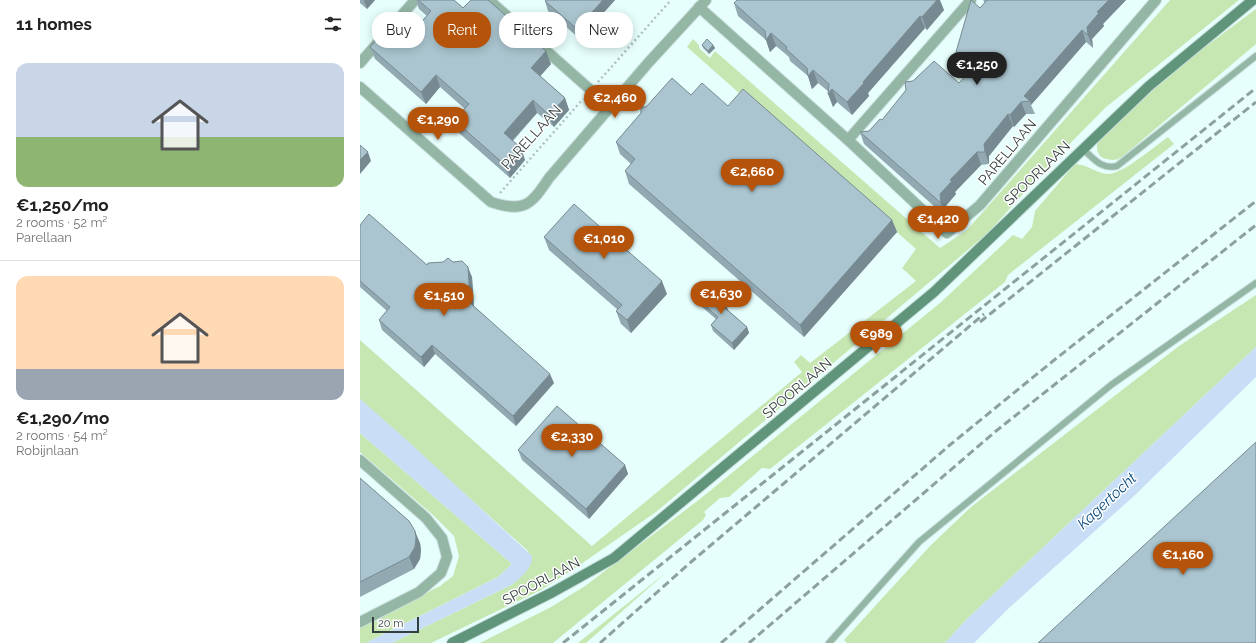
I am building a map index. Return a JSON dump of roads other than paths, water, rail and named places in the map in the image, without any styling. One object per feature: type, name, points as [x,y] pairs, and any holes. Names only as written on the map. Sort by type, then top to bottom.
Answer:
[{"type":"main road","name":"SPOORLAAN","points":[[452,643],[553,592],[614,558],[934,292],[1149,86],[1253,0]]},
{"type":"street","points":[[360,63],[415,0]]},
{"type":"street","points":[[489,0],[611,108]]},
{"type":"street","points":[[848,140],[970,0]]},
{"type":"street","name":"PARELLAAN","points":[[360,87],[491,202],[508,208],[527,204],[535,199],[548,178],[611,108],[649,62],[702,4],[947,233],[980,205],[1156,0]]},
{"type":"street","points":[[360,460],[426,518],[442,538],[447,557],[441,573],[419,592],[360,622]]},
{"type":"lane","points":[[1083,149],[1101,165],[1109,168],[1117,166],[1256,56]]},
{"type":"lane","points":[[829,643],[919,542],[1111,385],[1256,283]]},
{"type":"water","name":"Kagertocht","points":[[1256,347],[1256,377],[1134,496],[1009,608],[974,643],[945,643],[966,620]]},
{"type":"water","points":[[360,399],[409,442],[532,556],[529,568],[513,584],[392,643],[366,643],[498,577],[512,564],[360,433]]},
{"type":"railway","points":[[563,643],[1256,88]]},
{"type":"railway","points":[[980,322],[1256,102]]},
{"type":"railway","points":[[721,643],[951,444],[1053,361],[1256,201]]},
{"type":"railway","points":[[749,643],[996,431],[1256,225]]},
{"type":"railway","points":[[600,643],[691,562],[984,314]]}]
